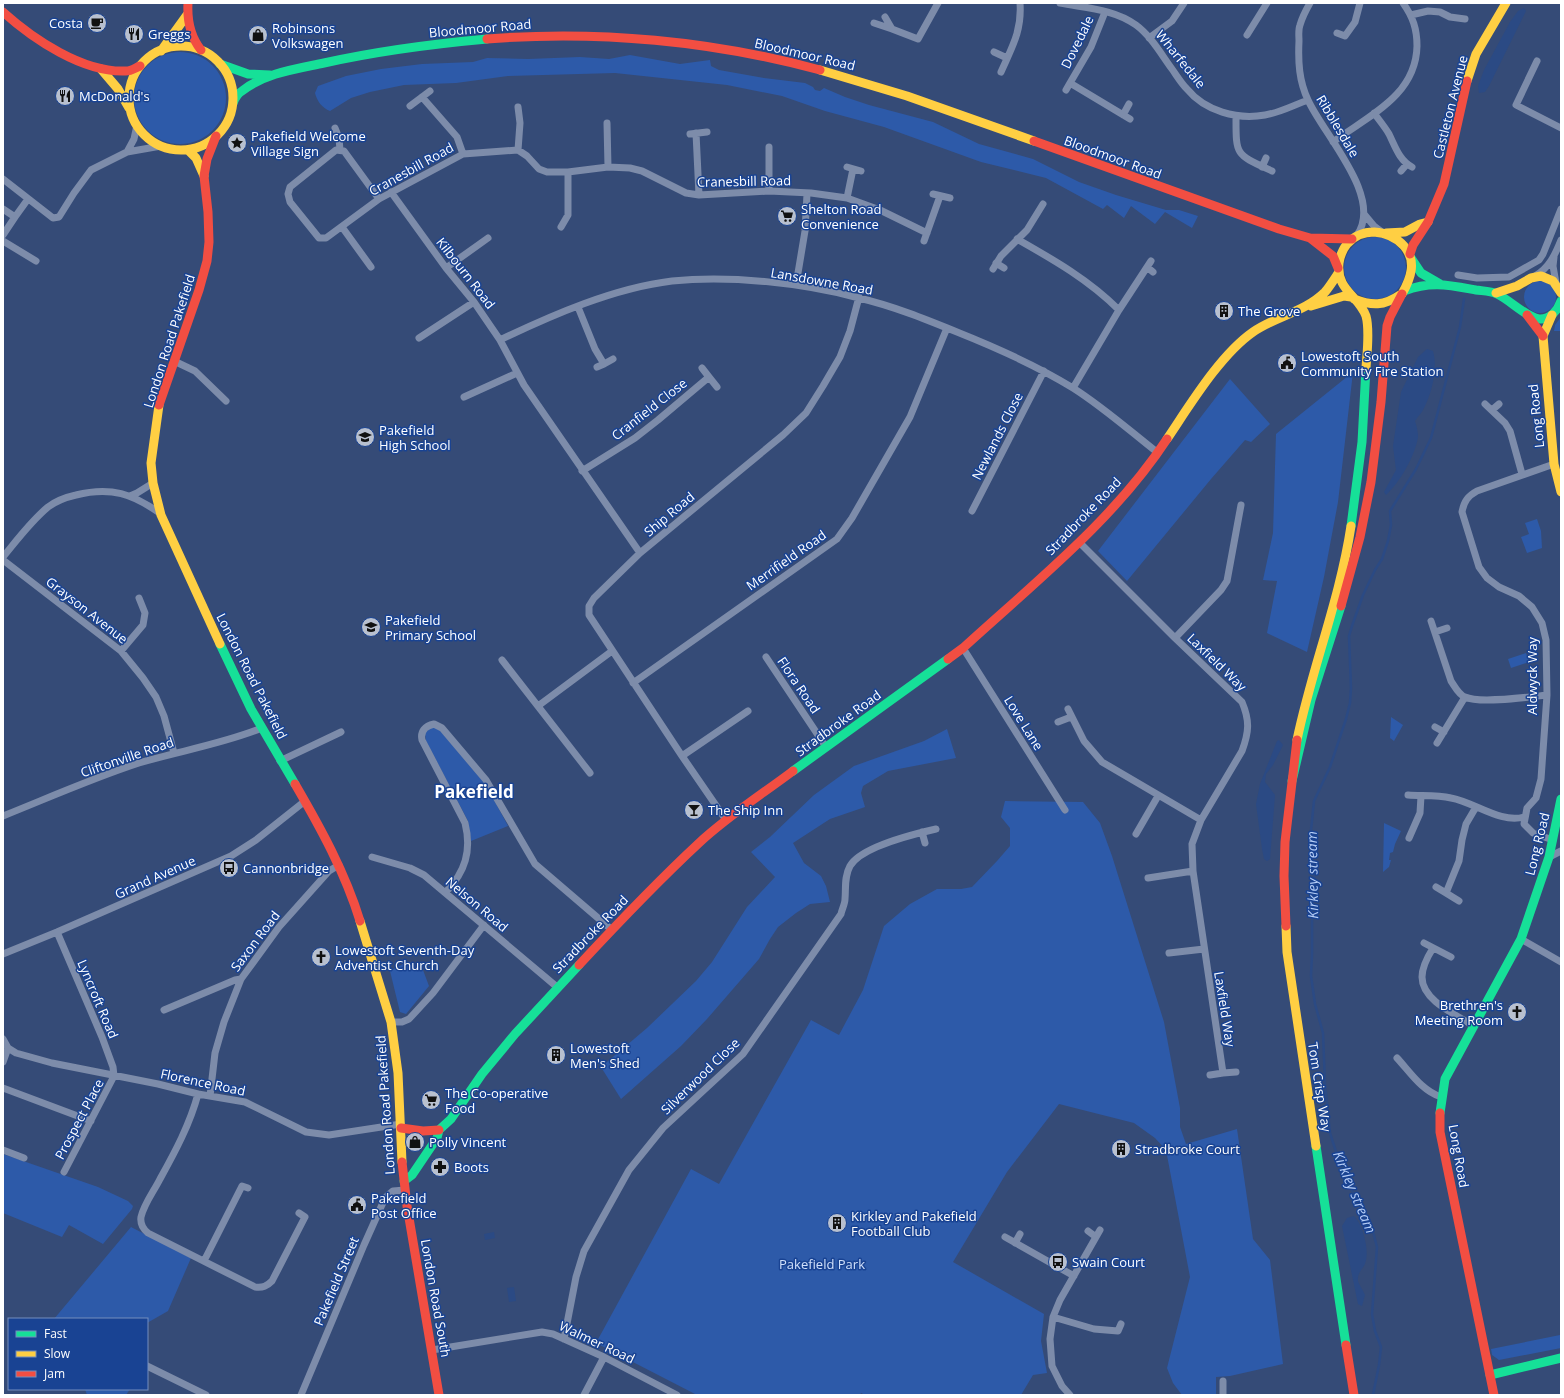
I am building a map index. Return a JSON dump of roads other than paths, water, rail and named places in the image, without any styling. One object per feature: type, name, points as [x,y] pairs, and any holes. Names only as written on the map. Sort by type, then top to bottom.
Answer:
[{"type":"main road","points":[[101,69],[118,89],[131,111],[137,125],[147,137],[161,146],[174,150],[188,150],[203,145],[216,136],[224,127],[230,115],[233,103],[232,89],[228,76],[220,64],[201,50],[193,41],[190,34],[187,15],[188,3]]},
{"type":"main road","name":"Castleton Avenue","points":[[1410,256],[1413,245],[1428,222],[1444,184],[1464,90],[1472,66],[1487,32],[1506,3]]},
{"type":"main road","points":[[3,12],[12,21],[55,49],[101,69],[127,71],[140,66]]},
{"type":"main road","points":[[161,50],[176,32],[187,15]]},
{"type":"main road","name":"Bloodmoor Road","points":[[233,103],[240,92],[271,76],[349,58],[411,47],[488,39],[550,36],[629,38],[686,44],[730,50],[826,71],[907,96],[1214,207],[1310,238]]},
{"type":"main road","points":[[131,111],[129,99],[130,88],[134,76],[140,66],[149,57],[161,50],[174,47],[187,47],[201,50]]},
{"type":"main road","name":"Bloodmoor Road","points":[[220,64],[248,74],[271,76]]},
{"type":"main road","points":[[204,176],[207,159],[216,136]]},
{"type":"main road","points":[[188,150],[196,158],[204,176]]},
{"type":"main road","name":"London Road Pakefield","points":[[204,176],[207,204],[207,261],[200,290],[159,406],[151,463],[153,483],[162,515],[200,603],[262,728],[280,761],[305,801],[339,864],[354,901],[391,1022],[398,1073],[404,1186]]},
{"type":"main road","points":[[1339,270],[1342,253],[1347,244],[1354,238],[1369,232],[1405,232],[1420,224],[1428,222]]},
{"type":"main road","points":[[1384,232],[1397,238],[1421,273],[1440,284]]},
{"type":"main road","points":[[1310,238],[1354,238]]},
{"type":"main road","points":[[1292,781],[1294,752],[1300,723],[1342,570],[1356,493],[1366,375],[1366,318],[1353,298],[1342,286],[1339,270],[1333,256],[1310,238]]},
{"type":"main road","points":[[1292,781],[1314,687],[1341,605],[1365,513],[1380,414],[1387,327],[1394,306],[1411,275],[1410,256]]},
{"type":"main road","name":"Stradbroke Road","points":[[1305,307],[1326,291],[1339,270]]},
{"type":"main road","points":[[1353,298],[1376,306],[1392,301],[1402,293],[1418,286],[1440,284],[1496,293],[1511,289],[1533,277],[1546,276],[1559,288]]},
{"type":"main road","points":[[1524,283],[1518,295],[1524,312],[1542,336],[1556,313],[1561,301]]},
{"type":"main road","points":[[1496,293],[1524,312],[1540,319],[1556,313]]},
{"type":"main road","name":"Stradbroke Road","points":[[404,1186],[437,1138],[439,1130],[451,1119],[482,1074],[515,1034],[557,987],[699,843],[726,820],[963,648],[1079,542],[1119,500],[1158,453],[1189,406],[1231,350],[1263,326],[1305,307],[1344,296],[1353,298]]},
{"type":"main road","name":"Long Road","points":[[1542,336],[1554,464],[1561,492]]},
{"type":"main road","name":"Tom Crisp Way","points":[[1292,781],[1287,812],[1284,853],[1287,952],[1354,1395]]},
{"type":"main road","name":"Long Road","points":[[1494,1395],[1440,1132],[1439,1111],[1445,1079],[1521,939],[1549,857],[1561,799]]},
{"type":"main road","points":[[401,1126],[423,1131],[439,1130]]},
{"type":"main road","name":"London Road South","points":[[404,1186],[439,1395]]},
{"type":"main road","points":[[1490,1375],[1561,1358]]},
{"type":"street","points":[[874,22],[918,39],[938,3]]},
{"type":"street","points":[[1001,72],[1018,32],[1021,18],[1020,3]]},
{"type":"street","name":"Wharfedale","points":[[1060,3],[1119,16],[1136,25],[1161,51],[1187,90],[1208,106],[1219,111],[1236,116],[1264,116],[1285,110],[1308,100]]},
{"type":"street","points":[[1149,38],[1172,21],[1184,3]]},
{"type":"street","points":[[1247,35],[1267,3]]},
{"type":"street","name":"Ribblesdale","points":[[1310,3],[1299,26],[1298,62],[1301,81],[1315,114],[1354,176],[1358,185],[1364,214],[1361,228],[1354,238]]},
{"type":"street","points":[[1337,34],[1348,38],[1355,22],[1360,3]]},
{"type":"street","points":[[1333,142],[1390,101],[1403,89],[1412,73],[1417,53],[1417,33],[1412,15],[1403,3]]},
{"type":"street","points":[[1412,15],[1428,11],[1440,12],[1450,17],[1465,20]]},
{"type":"street","name":"Dovedale","points":[[1066,90],[1090,47],[1105,12]]},
{"type":"street","points":[[885,17],[892,29]]},
{"type":"street","points":[[994,52],[1007,58]]},
{"type":"street","points":[[1537,61],[1516,105],[1561,128]]},
{"type":"street","name":"Dovedale","points":[[1070,83],[1130,119]]},
{"type":"street","points":[[410,106],[430,91]]},
{"type":"street","points":[[422,97],[457,137],[463,154]]},
{"type":"street","points":[[1123,115],[1129,104]]},
{"type":"street","points":[[518,107],[520,123],[518,150]]},
{"type":"street","points":[[1374,113],[1388,133],[1396,151],[1410,165],[1401,171]]},
{"type":"street","points":[[1236,116],[1236,144],[1239,153],[1245,159],[1272,171]]},
{"type":"street","points":[[607,124],[608,167]]},
{"type":"street","points":[[127,152],[134,139],[137,125]]},
{"type":"street","points":[[335,128],[339,138],[340,150],[344,151],[379,199]]},
{"type":"street","points":[[699,196],[693,133],[707,132]]},
{"type":"street","points":[[3,179],[53,218],[59,217],[91,170],[127,152],[161,146]]},
{"type":"street","points":[[769,147],[769,191]]},
{"type":"street","name":"Cranesbill Road","points":[[340,150],[336,150],[290,187],[288,194],[290,202],[320,238],[326,238],[379,199],[463,154],[518,150],[527,156],[539,169],[547,172],[568,172],[608,167],[630,168],[642,171],[686,193],[699,196],[769,191],[847,198],[880,210],[927,233]]},
{"type":"street","points":[[1262,167],[1266,158]]},
{"type":"street","points":[[847,198],[850,168],[861,171]]},
{"type":"street","points":[[561,227],[568,214],[568,172]]},
{"type":"street","name":"Kilbourn Road","points":[[391,192],[446,268],[474,302],[500,340],[517,373],[582,471],[640,553]]},
{"type":"street","points":[[796,285],[805,231],[807,194]]},
{"type":"street","points":[[924,240],[937,195],[950,198]]},
{"type":"street","points":[[3,235],[28,199]]},
{"type":"street","points":[[1004,268],[995,266],[1001,256],[1027,230],[1040,205]]},
{"type":"street","points":[[3,209],[15,217]]},
{"type":"street","points":[[1458,274],[1476,278],[1509,278],[1539,260],[1543,254],[1561,209]]},
{"type":"street","points":[[1364,214],[1374,226],[1384,232]]},
{"type":"street","points":[[342,227],[371,267]]},
{"type":"street","points":[[446,268],[488,238]]},
{"type":"street","points":[[1018,239],[1057,261],[1076,274],[1094,287],[1119,310]]},
{"type":"street","points":[[1559,288],[1553,266],[1554,257],[1561,240]]},
{"type":"street","points":[[3,241],[36,261]]},
{"type":"street","points":[[1533,277],[1542,271],[1554,257]]},
{"type":"street","points":[[1073,388],[1119,310],[1151,261]]},
{"type":"street","points":[[1147,267],[1154,272]]},
{"type":"street","name":"Lansdowne Road","points":[[500,340],[540,321],[578,306],[628,290],[671,281],[730,279],[796,285],[859,297],[948,328],[1004,351],[1044,371],[1073,388],[1103,408],[1158,453]]},
{"type":"street","name":"Ship Road","points":[[726,820],[612,651],[589,615],[589,606],[594,598],[640,553],[783,435],[806,413],[840,357],[850,331],[859,297]]},
{"type":"street","points":[[419,338],[474,302]]},
{"type":"street","points":[[578,306],[600,366],[613,359]]},
{"type":"street","name":"Merrifield Road","points":[[633,683],[837,539],[852,518],[910,417],[948,328]]},
{"type":"street","points":[[174,361],[195,370],[226,401]]},
{"type":"street","points":[[702,368],[717,387]]},
{"type":"street","name":"Newlands Close","points":[[972,511],[1044,371]]},
{"type":"street","points":[[464,397],[517,373]]},
{"type":"street","name":"Cranfield Close","points":[[582,471],[635,438],[709,377]]},
{"type":"street","points":[[1485,404],[1505,423],[1510,431],[1522,474]]},
{"type":"street","points":[[1492,410],[1499,404]]},
{"type":"street","name":"Aldwyck Way","points":[[1524,817],[1527,808],[1536,798],[1541,779],[1547,695],[1546,640],[1542,623],[1532,607],[1519,596],[1487,578],[1479,567],[1462,512],[1464,503],[1469,495],[1476,491],[1554,464]]},
{"type":"street","points":[[130,496],[153,483]]},
{"type":"street","points":[[3,558],[35,519],[50,506],[67,497],[85,492],[104,490],[130,496],[148,504],[162,515]]},
{"type":"street","points":[[1175,638],[1221,590],[1227,581],[1241,505]]},
{"type":"street","name":"Laxfield Way","points":[[1079,542],[1175,638],[1242,702],[1247,713],[1248,725],[1242,751],[1201,820],[1192,844],[1193,871],[1223,1073]]},
{"type":"street","name":"Grayson Avenue","points":[[3,558],[121,651],[156,697],[164,716],[174,753]]},
{"type":"street","points":[[121,651],[143,625],[145,613],[139,598]]},
{"type":"street","points":[[1431,621],[1451,681],[1457,690],[1465,697],[1474,699],[1506,699],[1547,695]]},
{"type":"street","points":[[1435,632],[1447,628]]},
{"type":"street","name":"Love Lane","points":[[963,648],[1065,810]]},
{"type":"street","points":[[538,706],[612,651]]},
{"type":"street","name":"Flora Road","points":[[766,657],[826,748]]},
{"type":"street","points":[[502,660],[590,773]]},
{"type":"street","points":[[1437,743],[1465,697]]},
{"type":"street","points":[[1068,709],[1084,741],[1102,762],[1201,820]]},
{"type":"street","points":[[682,756],[748,711]]},
{"type":"street","points":[[1058,722],[1071,717]]},
{"type":"street","points":[[446,892],[456,881],[464,867],[468,834],[465,823],[422,740],[422,730],[428,725],[434,724],[442,728],[486,780],[535,864],[612,930]]},
{"type":"street","points":[[1435,727],[1444,732]]},
{"type":"street","name":"Cliftonville Road","points":[[3,816],[107,774],[174,753],[248,734],[262,728]]},
{"type":"street","points":[[280,761],[341,732]]},
{"type":"street","points":[[1408,795],[1434,795],[1451,798],[1467,802],[1499,816],[1518,819],[1524,817],[1524,824],[1529,831],[1553,840]]},
{"type":"street","points":[[1136,834],[1158,796]]},
{"type":"street","points":[[1409,838],[1420,812],[1421,796]]},
{"type":"street","name":"Grand Avenue","points":[[3,954],[232,856],[256,840],[305,801]]},
{"type":"street","points":[[1446,893],[1459,861],[1466,824],[1476,806]]},
{"type":"street","name":"Silverwood Close","points":[[564,1339],[576,1277],[584,1251],[629,1170],[664,1128],[730,1068],[751,1043],[841,914],[845,901],[844,883],[850,866],[858,857],[870,849],[936,829]]},
{"type":"street","points":[[922,832],[925,843]]},
{"type":"street","points":[[1549,857],[1561,851]]},
{"type":"street","name":"Nelson Road","points":[[372,857],[410,868],[424,875],[557,987]]},
{"type":"street","name":"Saxon Road","points":[[210,1096],[215,1053],[224,1022],[241,979],[279,927],[329,871],[339,864]]},
{"type":"street","points":[[1148,878],[1193,871]]},
{"type":"street","points":[[1436,887],[1459,901]]},
{"type":"street","points":[[391,1022],[402,1022],[409,1019],[433,993],[484,925]]},
{"type":"street","name":"Lyncroft Road","points":[[57,932],[102,1037],[113,1067],[114,1076]]},
{"type":"street","points":[[1521,939],[1561,962]]},
{"type":"street","points":[[1424,943],[1450,957]]},
{"type":"street","points":[[1433,948],[1424,964],[1422,977],[1426,990],[1438,1004],[1474,1026]]},
{"type":"street","points":[[1169,953],[1204,949]]},
{"type":"street","points":[[164,1010],[235,980],[241,979]]},
{"type":"street","points":[[3,1039],[8,1048],[3,1062]]},
{"type":"street","name":"Florence Road","points":[[8,1048],[16,1053],[52,1063],[198,1094],[245,1102],[306,1132],[316,1134],[329,1135],[401,1126]]},
{"type":"street","points":[[1397,1058],[1423,1088],[1441,1097]]},
{"type":"street","points":[[1210,1075],[1236,1072]]},
{"type":"street","name":"Prospect Place","points":[[64,1172],[114,1076]]},
{"type":"street","points":[[3,1088],[91,1121]]},
{"type":"street","points":[[198,1094],[188,1122],[145,1207],[141,1218],[143,1230],[255,1287],[261,1288],[267,1286],[272,1281],[305,1216]]},
{"type":"street","points":[[3,1150],[24,1158]]},
{"type":"street","points":[[204,1261],[242,1185]]},
{"type":"street","name":"Pakefield Street","points":[[302,1395],[385,1198],[393,1191],[404,1186]]},
{"type":"street","points":[[1070,1395],[1062,1386],[1052,1366],[1050,1339],[1053,1317],[1060,1300],[1100,1230]]},
{"type":"street","points":[[1088,1231],[1096,1237]]},
{"type":"street","points":[[1015,1243],[1020,1234]]},
{"type":"street","points":[[1005,1237],[1074,1276]]},
{"type":"street","points":[[1053,1317],[1094,1329],[1118,1332],[1121,1324]]},
{"type":"street","name":"Walmer Road","points":[[432,1350],[542,1332],[553,1334],[604,1357],[677,1395]]},
{"type":"street","points":[[584,1395],[604,1357]]},
{"type":"street","points":[[148,1366],[206,1395]]},
{"type":"street","points":[[1223,1381],[1223,1395]]},
{"type":"waterway","name":"Kirkley stream","points":[[1373,1395],[1381,1347],[1375,1331],[1372,1314],[1377,1247],[1371,1224],[1351,1189],[1339,1161],[1330,1133],[1325,1084],[1323,1033],[1315,1004],[1311,976],[1312,908],[1315,885],[1310,840],[1314,801],[1330,767],[1350,703],[1351,688],[1349,636],[1363,595],[1382,559],[1388,541],[1391,525],[1390,511],[1416,469],[1431,438],[1460,327],[1464,299]]},
{"type":"place","name":"Costa","points":[[97,23]]},
{"type":"place","name":"Greggs","points":[[134,34]]},
{"type":"place","name":"Robinsons Volkswagen","points":[[258,35]]},
{"type":"place","name":"McDonald's","points":[[65,96]]},
{"type":"place","name":"Pakefield Welcome Village Sign","points":[[237,143]]},
{"type":"place","name":"Shelton Road Convenience","points":[[787,216]]},
{"type":"place","name":"The Grove","points":[[1224,311]]},
{"type":"place","name":"Lowestoft South Community Fire Station","points":[[1287,363]]},
{"type":"place","name":"Pakefield High School","points":[[365,437]]},
{"type":"place","name":"Pakefield Primary School","points":[[371,627]]},
{"type":"place","name":"The Ship Inn","points":[[694,810]]},
{"type":"place","name":"Cannonbridge","points":[[229,868]]},
{"type":"place","name":"Lowestoft Seventh-Day Adventist Church","points":[[321,957]]},
{"type":"place","name":"Brethren's Meeting Room","points":[[1517,1012]]},
{"type":"place","name":"Lowestoft Men's Shed","points":[[556,1055]]},
{"type":"place","name":"The Co-operative Food","points":[[431,1100]]},
{"type":"place","name":"Polly Vincent","points":[[415,1142]]},
{"type":"place","name":"Stradbroke Court","points":[[1121,1149]]},
{"type":"place","name":"Boots","points":[[440,1167]]},
{"type":"place","name":"Pakefield Post Office","points":[[357,1205]]},
{"type":"place","name":"Kirkley and Pakefield Football Club","points":[[837,1223]]},
{"type":"place","name":"Swain Court","points":[[1058,1262]]},
{"type":"district","name":"Pakefield","points":[[474,791]]},
{"type":"park label","name":"Pakefield Park","points":[[822,1264]]}]
